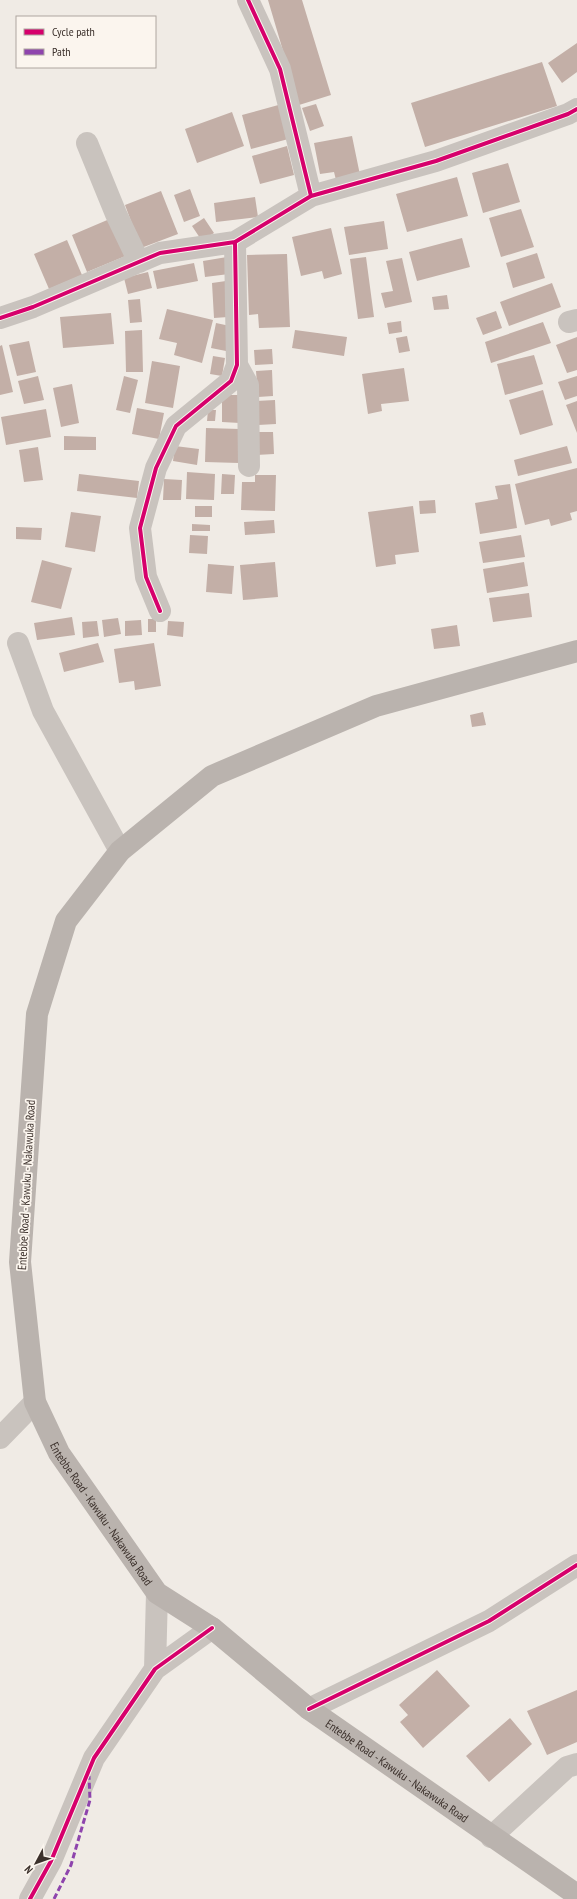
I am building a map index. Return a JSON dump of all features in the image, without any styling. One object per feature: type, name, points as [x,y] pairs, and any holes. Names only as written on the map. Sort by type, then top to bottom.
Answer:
[{"type":"main road","name":"Entebbe Road - Kawuku - Nakawuka Road","points":[[577,651],[376,706],[212,776],[120,851],[66,920],[36,1014],[20,1262],[35,1402],[59,1453],[157,1593],[212,1628],[309,1709],[577,1894]]},
{"type":"street","points":[[248,0],[280,69],[311,196]]},
{"type":"street","points":[[0,318],[33,307],[160,253],[235,242],[311,196],[436,161],[568,114],[577,109]]},
{"type":"street","points":[[87,143],[116,214],[139,262]]},
{"type":"street","points":[[160,611],[146,577],[140,528],[156,468],[176,426],[231,381],[237,365],[235,242]]},
{"type":"street","points":[[237,365],[248,385],[248,466]]},
{"type":"street","points":[[18,643],[43,711],[120,851]]},
{"type":"street","points":[[0,1438],[35,1402]]},
{"type":"street","points":[[309,1709],[489,1621],[577,1565]]},
{"type":"street","points":[[155,1669],[157,1593]]},
{"type":"street","points":[[30,1899],[51,1861],[94,1758],[155,1669],[212,1628]]},
{"type":"street","points":[[491,1836],[567,1767],[577,1764]]},
{"type":"building","points":[[268,0],[302,0],[331,95],[299,105]]},
{"type":"building","points":[[577,43],[577,72],[562,83],[548,63]]},
{"type":"building","points":[[542,62],[557,106],[425,147],[411,103]]},
{"type":"building","points":[[282,104],[292,138],[251,149],[242,115]]},
{"type":"building","points":[[316,104],[324,126],[310,131],[302,108]]},
{"type":"building","points":[[232,112],[244,146],[197,163],[185,129]]},
{"type":"building","points":[[352,136],[360,175],[336,180],[334,172],[320,174],[314,143]]},
{"type":"building","points":[[287,146],[294,175],[260,184],[252,156]]},
{"type":"building","points":[[508,163],[520,202],[483,213],[472,173]]},
{"type":"building","points":[[457,177],[468,216],[407,232],[396,194]]},
{"type":"building","points":[[190,189],[200,216],[184,222],[174,195]]},
{"type":"building","points":[[161,191],[178,234],[141,248],[125,205]]},
{"type":"building","points":[[255,197],[258,217],[216,222],[214,203]]},
{"type":"building","points":[[521,209],[534,247],[501,257],[489,218]]},
{"type":"building","points":[[112,218],[128,255],[87,272],[72,235]]},
{"type":"building","points":[[204,218],[214,233],[202,241],[192,226]]},
{"type":"building","points":[[384,221],[388,249],[349,255],[344,227]]},
{"type":"building","points":[[331,228],[342,274],[324,279],[322,271],[301,276],[292,237]]},
{"type":"building","points":[[462,238],[470,267],[417,281],[409,252]]},
{"type":"building","points":[[67,240],[82,275],[49,289],[34,254]]},
{"type":"building","points":[[537,253],[545,278],[513,288],[506,263]]},
{"type":"building","points":[[287,254],[290,327],[259,328],[258,314],[249,315],[247,255]]},
{"type":"building","points":[[227,257],[229,274],[205,277],[203,261]]},
{"type":"building","points":[[366,257],[374,317],[358,319],[350,259]]},
{"type":"building","points":[[402,258],[412,302],[385,308],[381,293],[393,291],[386,261]]},
{"type":"building","points":[[194,263],[198,281],[157,289],[153,271]]},
{"type":"building","points":[[148,272],[152,288],[128,294],[124,278]]},
{"type":"building","points":[[226,281],[228,317],[214,318],[212,283]]},
{"type":"building","points":[[552,283],[561,307],[509,326],[500,302]]},
{"type":"building","points":[[447,295],[449,309],[434,310],[432,297]]},
{"type":"building","points":[[140,299],[142,322],[130,323],[128,300]]},
{"type":"building","points":[[167,309],[213,320],[202,363],[174,355],[177,343],[159,339]]},
{"type":"building","points":[[496,311],[502,328],[483,335],[476,318]]},
{"type":"building","points":[[111,313],[114,344],[63,348],[60,317]]},
{"type":"building","points":[[401,321],[402,332],[389,334],[387,323]]},
{"type":"building","points":[[543,322],[551,343],[491,363],[485,342]]},
{"type":"building","points":[[216,323],[230,326],[226,351],[211,348]]},
{"type":"building","points":[[142,330],[143,372],[126,372],[125,331]]},
{"type":"building","points":[[295,330],[347,337],[344,356],[292,348]]},
{"type":"building","points":[[407,336],[410,351],[399,353],[396,338]]},
{"type":"building","points":[[577,337],[577,370],[567,373],[556,345]]},
{"type":"building","points":[[29,341],[36,372],[17,376],[9,345]]},
{"type":"building","points":[[2,345],[13,392],[0,395],[0,346]]},
{"type":"building","points":[[272,349],[273,364],[255,365],[254,350]]},
{"type":"building","points":[[534,355],[543,384],[505,395],[497,364]]},
{"type":"building","points":[[213,356],[225,358],[222,376],[210,374]]},
{"type":"building","points":[[152,361],[180,366],[173,408],[145,403]]},
{"type":"building","points":[[404,368],[409,401],[381,404],[382,411],[368,414],[362,374]]},
{"type":"building","points":[[272,370],[273,396],[258,397],[256,371]]},
{"type":"building","points":[[38,376],[44,400],[24,404],[18,381]]},
{"type":"building","points":[[124,376],[138,380],[130,413],[116,410]]},
{"type":"building","points":[[577,376],[577,396],[565,400],[558,382]]},
{"type":"building","points":[[72,384],[79,423],[61,427],[53,388]]},
{"type":"building","points":[[543,390],[553,425],[520,435],[509,400]]},
{"type":"building","points":[[222,395],[240,395],[240,423],[222,422]]},
{"type":"building","points":[[275,400],[276,424],[258,425],[256,401]]},
{"type":"building","points":[[577,401],[577,433],[566,405]]},
{"type":"building","points":[[137,408],[164,413],[159,439],[132,434]]},
{"type":"building","points":[[46,409],[51,437],[6,445],[1,417]]},
{"type":"building","points":[[208,410],[216,410],[215,421],[207,421]]},
{"type":"building","points":[[206,428],[240,429],[239,463],[205,462]]},
{"type":"building","points":[[256,432],[273,432],[274,454],[256,455]]},
{"type":"building","points":[[64,436],[96,437],[96,450],[64,450]]},
{"type":"building","points":[[175,446],[199,449],[197,465],[173,461]]},
{"type":"building","points":[[567,446],[572,463],[518,476],[514,460]]},
{"type":"building","points":[[38,447],[43,480],[24,482],[19,450]]},
{"type":"building","points":[[577,468],[577,511],[570,513],[572,520],[551,526],[549,519],[525,525],[515,484]]},
{"type":"building","points":[[187,472],[215,474],[214,500],[186,499]]},
{"type":"building","points":[[79,474],[139,481],[137,498],[77,491]]},
{"type":"building","points":[[222,474],[235,475],[234,494],[221,494]]},
{"type":"building","points":[[255,475],[276,475],[275,511],[241,510],[242,482],[255,482]]},
{"type":"building","points":[[164,479],[182,480],[181,500],[163,500]]},
{"type":"building","points":[[510,484],[517,528],[480,534],[475,503],[498,499],[495,486]]},
{"type":"building","points":[[435,500],[436,513],[420,514],[419,501]]},
{"type":"building","points":[[195,506],[212,506],[212,517],[195,517]]},
{"type":"building","points":[[413,506],[419,552],[395,555],[396,564],[376,567],[368,512]]},
{"type":"building","points":[[71,512],[101,516],[95,552],[65,547]]},
{"type":"building","points":[[274,520],[275,533],[245,535],[244,522]]},
{"type":"building","points":[[192,524],[210,525],[210,531],[192,531]]},
{"type":"building","points":[[16,527],[42,528],[41,540],[16,539]]},
{"type":"building","points":[[190,535],[208,536],[207,554],[189,553]]},
{"type":"building","points":[[521,535],[525,557],[483,563],[479,542]]},
{"type":"building","points":[[42,560],[72,568],[61,609],[31,602]]},
{"type":"building","points":[[275,562],[278,597],[243,600],[240,565]]},
{"type":"building","points":[[524,562],[528,586],[487,593],[483,569]]},
{"type":"building","points":[[208,564],[234,566],[232,594],[206,592]]},
{"type":"building","points":[[529,593],[532,617],[493,622],[489,598]]},
{"type":"building","points":[[72,617],[75,635],[37,640],[34,623]]},
{"type":"building","points":[[118,618],[121,634],[104,637],[102,620]]},
{"type":"building","points":[[148,619],[156,619],[156,632],[148,632]]},
{"type":"building","points":[[141,620],[142,635],[125,636],[125,621]]},
{"type":"building","points":[[97,621],[99,636],[83,638],[82,622]]},
{"type":"building","points":[[168,621],[184,622],[183,637],[167,635]]},
{"type":"building","points":[[457,625],[460,646],[434,649],[431,629]]},
{"type":"building","points":[[98,643],[104,662],[64,672],[59,653]]},
{"type":"building","points":[[154,643],[161,686],[135,690],[134,681],[119,683],[114,649]]},
{"type":"building","points":[[483,712],[486,725],[472,727],[470,715]]},
{"type":"building","points":[[437,1670],[470,1706],[423,1748],[400,1722],[408,1715],[399,1705]]},
{"type":"building","points":[[577,1690],[577,1742],[547,1755],[527,1711]]},
{"type":"building","points":[[510,1718],[532,1744],[489,1782],[466,1756]]},
{"type":"marked path","points":[[54,1899],[71,1865],[90,1800],[89,1776]]},
{"type":"cycle path","points":[[0,318],[33,307],[160,253],[235,242],[311,196],[280,69],[248,0]]},
{"type":"cycle path","points":[[311,196],[436,161],[568,114],[577,109]]},
{"type":"cycle path","points":[[160,611],[146,577],[140,528],[156,468],[176,426],[231,381],[237,365],[235,242]]},
{"type":"cycle path","points":[[309,1709],[489,1621],[577,1565]]},
{"type":"cycle path","points":[[30,1899],[51,1861],[94,1758],[155,1669],[212,1628]]}]
